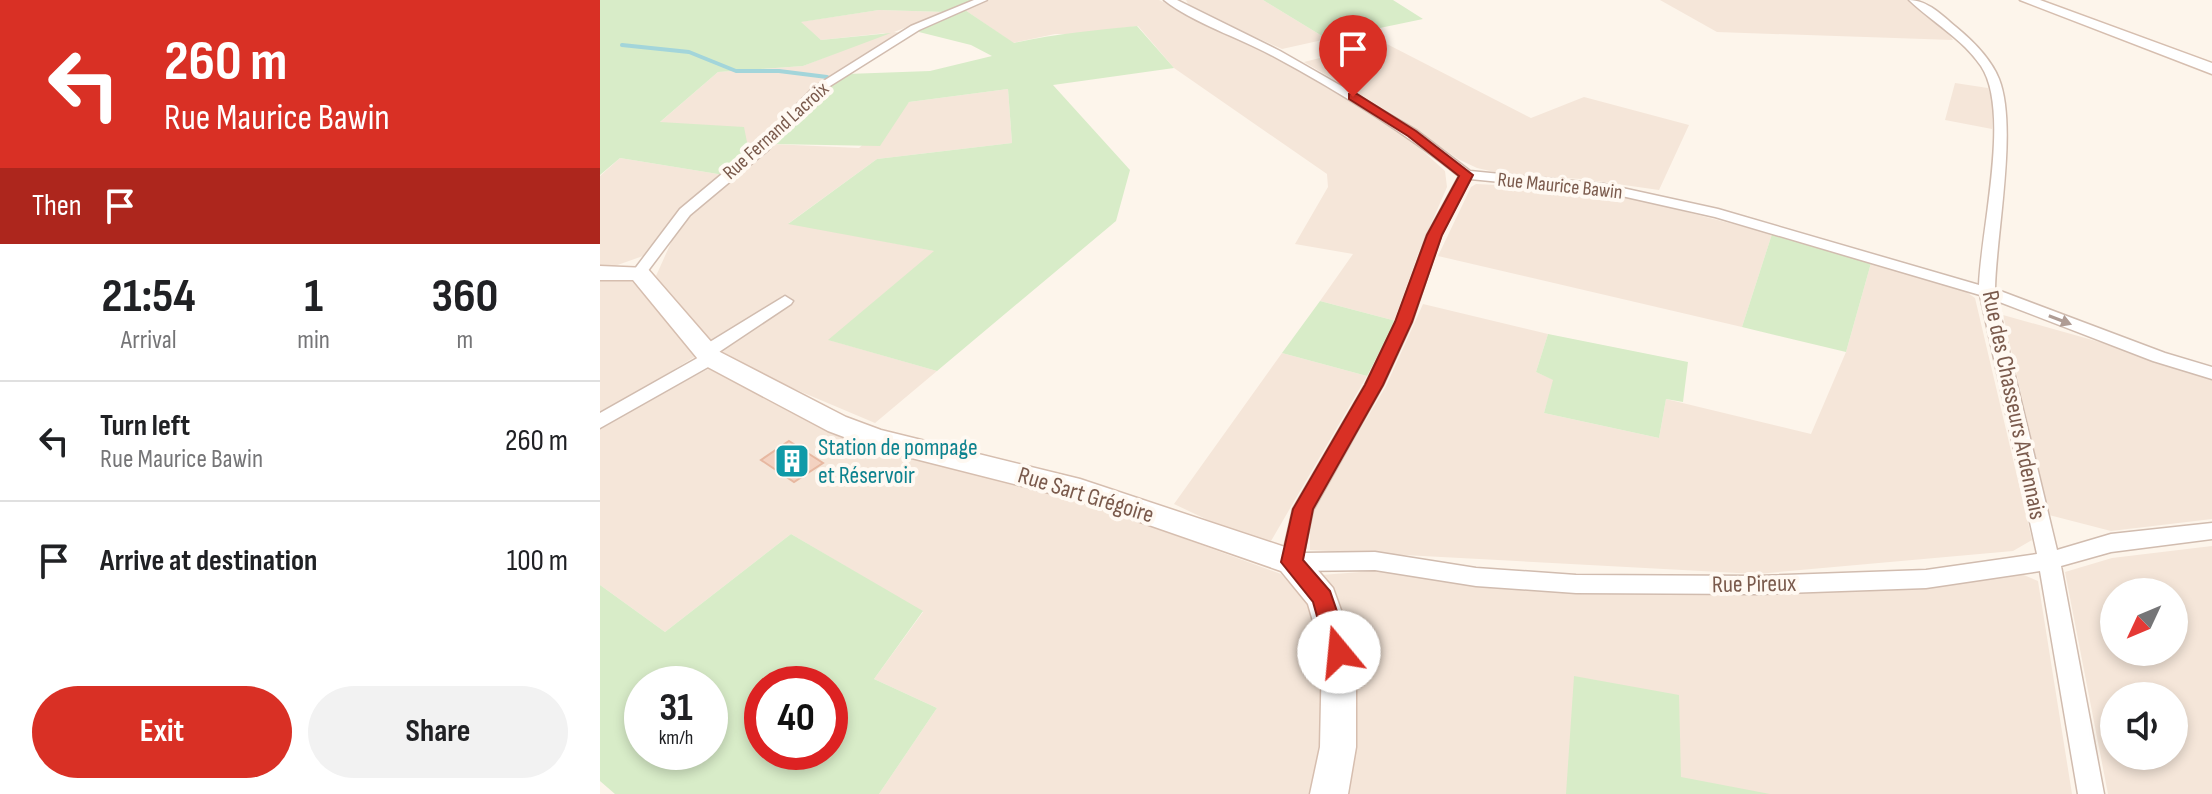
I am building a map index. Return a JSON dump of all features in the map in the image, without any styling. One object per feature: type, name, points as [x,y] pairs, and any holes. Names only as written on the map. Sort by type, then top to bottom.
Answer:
[{"type":"street","name":"Rue Fernand Lacroix","points":[[639,273],[685,212],[763,147],[818,89],[915,28],[982,0]]},
{"type":"street","name":"Rue Maurice Bawin","points":[[1169,0],[1276,53],[1353,97],[1412,133],[1466,175],[1604,188],[1656,197],[1987,292],[2159,357],[2212,373]]},
{"type":"street","name":"Rue des Chasseurs Ardennais","points":[[1914,0],[1959,36],[1979,56],[1995,79],[2000,125],[1986,263],[1987,292],[2049,561],[2091,794]]},
{"type":"street","points":[[2027,0],[2212,69]]},
{"type":"street","points":[[1329,794],[1338,747],[1339,652],[1322,598],[1292,562],[1303,509],[1374,385],[1404,322],[1434,235],[1466,175]]},
{"type":"street","points":[[600,273],[639,273]]},
{"type":"street","name":"Rue Sart Grégoire","points":[[639,273],[709,355],[837,424],[876,439],[1080,490],[1292,562]]},
{"type":"street","points":[[600,421],[709,355],[785,301]]},
{"type":"street","name":"Rue Pireux","points":[[1292,562],[1375,561],[1476,577],[1576,584],[1758,585],[1926,579],[2049,561],[2111,543],[2212,531]]},
{"type":"shaded area","points":[[990,0],[1159,0],[1260,48],[1403,133],[1445,171],[1447,187],[1418,254],[1396,321],[1320,301],[1353,254],[1295,244],[1328,187],[1327,174],[1174,68],[1138,26],[1055,34],[1013,43],[965,10]]},
{"type":"shaded area","points":[[1186,0],[1263,0],[1327,39],[1282,49],[1190,8]]},
{"type":"shaded area","points":[[1660,0],[1909,0],[1946,29],[1953,40],[1717,32]]},
{"type":"shaded area","points":[[879,10],[946,12],[894,32],[901,33],[812,88],[749,152],[659,123],[718,72],[803,66],[886,33],[821,40],[799,22]]},
{"type":"shaded area","points":[[1383,42],[1531,118],[1584,97],[1689,125],[1659,190],[1582,179],[1508,175],[1477,168],[1304,62]]},
{"type":"shaded area","points":[[1955,83],[1988,88],[1993,101],[1992,129],[1945,120]]},
{"type":"shaded area","points":[[1008,89],[1012,143],[877,159],[789,223],[935,251],[829,340],[937,371],[875,423],[785,385],[721,352],[656,276],[678,227],[699,205],[772,144],[859,148],[909,102]]},
{"type":"shaded area","points":[[620,158],[724,175],[680,212],[643,256],[609,268],[600,267],[600,176]]},
{"type":"shaded area","points":[[1476,184],[1601,190],[1772,234],[1742,327],[1438,256],[1471,187]]},
{"type":"shaded area","points":[[1871,263],[1965,291],[1975,298],[2032,540],[2013,551],[1757,574],[1310,550],[1310,514],[1386,386],[1423,304],[1548,334],[1536,372],[1554,380],[1544,413],[1659,438],[1666,399],[1811,434],[1846,352]]},
{"type":"shaded area","points":[[600,278],[630,279],[696,356],[600,415]]},
{"type":"shaded area","points":[[2003,315],[2103,343],[2212,380],[2212,519],[2111,531],[2049,515]]},
{"type":"shaded area","points":[[1282,353],[1367,376],[1267,548],[1174,504]]},
{"type":"shaded area","points":[[710,368],[857,439],[1081,501],[1281,574],[1308,604],[1331,653],[1321,755],[1311,794],[879,794],[937,708],[874,679],[923,612],[791,534],[665,632],[600,585],[600,426]]},
{"type":"shaded area","points":[[2212,546],[2212,794],[2108,794],[2103,770],[2188,770],[2188,682],[2100,682],[2100,753],[2065,572],[2112,558]]},
{"type":"shaded area","points":[[1388,570],[1574,592],[2019,573],[2038,581],[2072,794],[1343,794],[1321,575]]},
{"type":"green space","points":[[600,0],[973,0],[946,12],[879,10],[801,22],[821,40],[891,33],[803,66],[718,72],[660,122],[744,127],[749,152],[724,175],[620,158],[600,175]]},
{"type":"green space","points":[[1263,0],[1393,0],[1423,19],[1327,39]]},
{"type":"green space","points":[[965,10],[1014,43],[1137,26],[1174,68],[1053,85],[1130,170],[1116,221],[937,371],[828,340],[934,251],[788,224],[877,159],[1012,143],[1008,89],[909,102],[880,146],[772,144],[813,100],[847,74],[930,71],[992,56],[971,45],[915,31]]},
{"type":"green space","points":[[1772,234],[1871,263],[1846,352],[1742,327]]},
{"type":"green space","points":[[1320,301],[1396,321],[1367,376],[1282,353]]},
{"type":"green space","points":[[1548,334],[1688,362],[1683,402],[1666,399],[1659,438],[1544,413],[1553,380],[1536,372]]},
{"type":"green space","points":[[791,534],[923,611],[874,679],[937,708],[879,794],[615,794],[600,781],[600,585],[665,632]]},
{"type":"green space","points":[[1574,676],[1679,695],[1681,777],[1770,794],[1566,794]]},
{"type":"building","name":"Station de pompage et Réservoir","points":[[789,441],[823,463],[794,482],[761,460]]},
{"type":"waterway","points":[[622,45],[689,52],[736,71],[779,71],[827,77]]},
{"type":"place","name":"Station de pompage et Réservoir","points":[[792,461]]},
{"type":"route","points":[[1339,652],[1322,598],[1292,562],[1303,509],[1374,385],[1404,322],[1434,235],[1466,175],[1412,133],[1353,97]]}]
